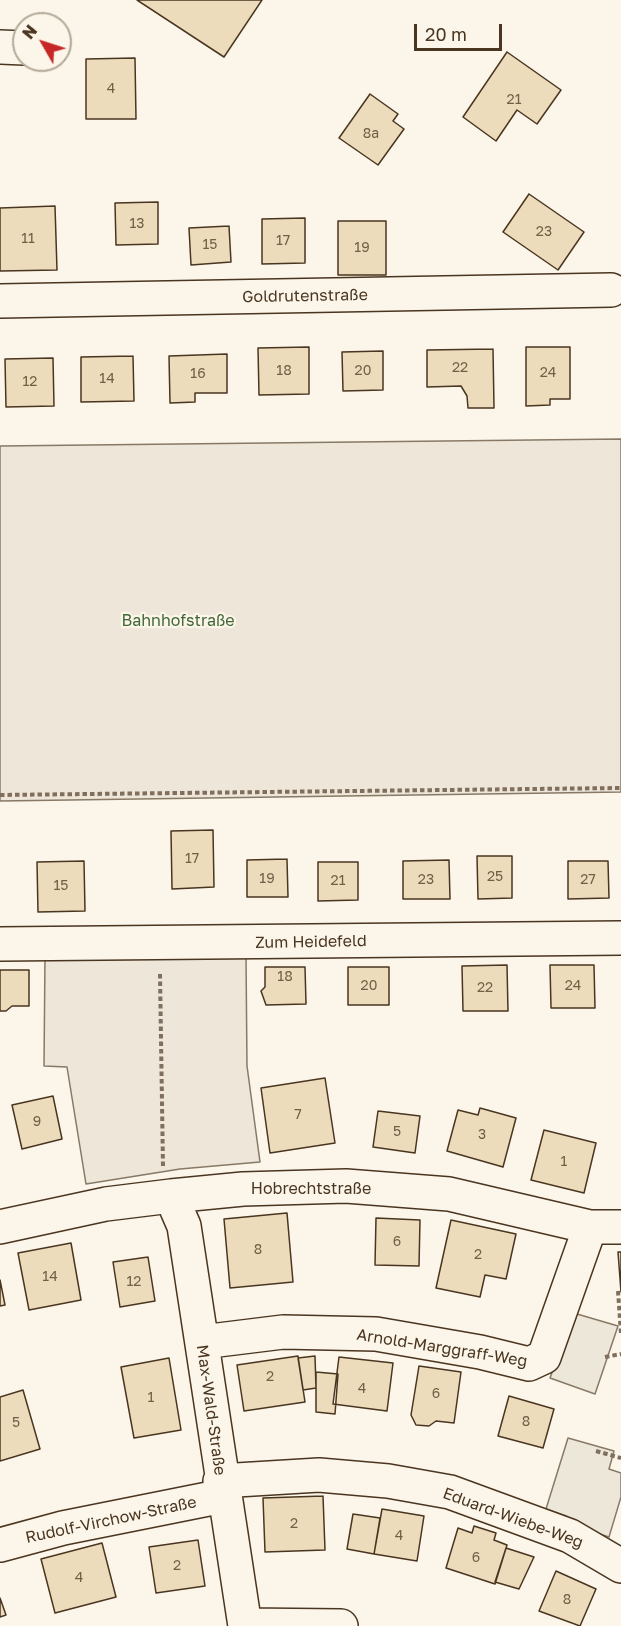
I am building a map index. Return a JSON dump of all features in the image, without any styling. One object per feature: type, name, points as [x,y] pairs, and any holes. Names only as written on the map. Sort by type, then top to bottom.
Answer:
[{"type":"street","name":"Goldrutenstraße","points":[[0,301],[611,290]]},
{"type":"street","name":"Zum Heidefeld","points":[[0,944],[621,938]]},
{"type":"street","name":"Hobrechtstraße","points":[[0,1227],[106,1204],[171,1196],[243,1189],[346,1186],[449,1194],[606,1227]]},
{"type":"street","name":"Max-Wald-Straße","points":[[171,1196],[183,1226],[245,1625]]},
{"type":"street","name":"Arnold-Marggraff-Weg","points":[[202,1342],[283,1332],[376,1334],[480,1352],[529,1364],[544,1357],[606,1227]]},
{"type":"street","name":"Eduard-Wiebe-Weg","points":[[222,1488],[319,1475],[388,1480],[450,1492],[570,1536],[621,1566]]},
{"type":"street","name":"Rudolf-Virchow-Straße","points":[[0,1545],[222,1488]]},
{"type":"street","points":[[245,1625],[341,1626]]},
{"type":"path","points":[[0,795],[621,788]]},
{"type":"path","points":[[160,943],[163,1178],[171,1196]]},
{"type":"path","points":[[618,1291],[621,1334]]},
{"type":"path","points":[[605,1357],[621,1354]]},
{"type":"path","points":[[596,1451],[621,1458]]},
{"type":"green space","name":"Bahnhofstraße","points":[[621,439],[621,792],[0,801],[0,446]]},
{"type":"green space","points":[[246,955],[247,1066],[260,1162],[180,1169],[86,1184],[67,1067],[44,1066],[45,956]]},
{"type":"shaded area","points":[[577,1314],[618,1326],[595,1394],[550,1378],[567,1332],[570,1333]]},
{"type":"shaded area","points":[[568,1438],[614,1451],[609,1469],[621,1473],[621,1497],[609,1537],[590,1531],[566,1516],[546,1509]]},
{"type":"building","points":[[137,0],[262,0],[224,57]]},
{"type":"building","points":[[507,52],[561,90],[537,124],[517,110],[496,141],[463,117]]},
{"type":"building","points":[[135,58],[136,119],[86,119],[86,59]]},
{"type":"building","points":[[370,94],[398,114],[393,121],[404,129],[378,165],[339,138]]},
{"type":"building","points":[[529,194],[584,232],[558,270],[503,232]]},
{"type":"building","points":[[158,202],[158,244],[116,245],[115,203]]},
{"type":"building","points":[[55,206],[57,270],[0,271],[0,208]]},
{"type":"building","points":[[305,218],[305,263],[262,264],[262,219]]},
{"type":"building","points":[[338,221],[386,221],[386,275],[338,275]]},
{"type":"building","points":[[229,226],[231,262],[191,265],[189,228]]},
{"type":"building","points":[[309,347],[309,394],[259,395],[258,348]]},
{"type":"building","points":[[526,347],[570,347],[570,399],[550,399],[550,405],[526,406]]},
{"type":"building","points":[[493,349],[494,408],[468,408],[467,396],[461,386],[427,387],[427,350]]},
{"type":"building","points":[[383,351],[383,390],[343,391],[342,352]]},
{"type":"building","points":[[227,354],[227,393],[195,393],[195,402],[170,403],[169,356]]},
{"type":"building","points":[[133,356],[134,401],[81,402],[81,357]]},
{"type":"building","points":[[53,358],[54,406],[6,407],[5,359]]},
{"type":"building","points":[[213,830],[214,887],[172,889],[171,831]]},
{"type":"building","points":[[477,856],[512,856],[512,898],[478,899]]},
{"type":"building","points":[[287,859],[288,897],[247,897],[247,860]]},
{"type":"building","points":[[449,860],[450,899],[403,899],[403,861]]},
{"type":"building","points":[[84,861],[85,911],[38,912],[37,862]]},
{"type":"building","points":[[568,861],[608,861],[609,898],[568,899]]},
{"type":"building","points":[[318,862],[358,862],[358,900],[318,901]]},
{"type":"building","points":[[507,965],[508,1011],[463,1011],[462,966]]},
{"type":"building","points":[[550,965],[594,965],[595,1008],[551,1008]]},
{"type":"building","points":[[265,967],[305,967],[306,1004],[266,1005],[261,991],[265,987]]},
{"type":"building","points":[[348,967],[389,967],[389,1005],[348,1005]]},
{"type":"building","points":[[0,970],[29,970],[29,1006],[12,1006],[6,1011],[0,1011]]},
{"type":"building","points":[[325,1078],[335,1143],[270,1153],[261,1088]]},
{"type":"building","points":[[53,1096],[62,1139],[22,1149],[12,1105]]},
{"type":"building","points":[[480,1108],[516,1118],[503,1167],[447,1151],[458,1110],[478,1115]]},
{"type":"building","points":[[378,1111],[420,1116],[415,1153],[373,1147]]},
{"type":"building","points":[[544,1130],[596,1143],[584,1193],[531,1180]]},
{"type":"building","points":[[287,1213],[293,1282],[230,1288],[224,1219]]},
{"type":"building","points":[[376,1218],[420,1220],[419,1266],[375,1265]]},
{"type":"building","points":[[451,1220],[516,1234],[506,1279],[485,1275],[480,1297],[436,1288]]},
{"type":"building","points":[[71,1243],[81,1300],[29,1310],[18,1253]]},
{"type":"building","points":[[618,1252],[621,1252],[621,1292]]},
{"type":"building","points":[[148,1257],[155,1301],[120,1307],[113,1262]]},
{"type":"building","points":[[0,1280],[5,1305],[0,1306]]},
{"type":"building","points":[[298,1356],[305,1402],[244,1411],[237,1365]]},
{"type":"building","points":[[315,1356],[316,1388],[303,1390],[298,1358]]},
{"type":"building","points":[[339,1357],[393,1363],[387,1411],[333,1404]]},
{"type":"building","points":[[169,1358],[181,1430],[134,1438],[121,1367]]},
{"type":"building","points":[[419,1366],[461,1372],[454,1423],[436,1421],[429,1426],[416,1425],[411,1415]]},
{"type":"building","points":[[316,1372],[338,1374],[335,1414],[316,1412]]},
{"type":"building","points":[[23,1390],[40,1449],[0,1461],[0,1397]]},
{"type":"building","points":[[509,1396],[554,1409],[543,1448],[498,1436]]},
{"type":"building","points":[[323,1496],[325,1550],[265,1552],[263,1498]]},
{"type":"building","points":[[382,1509],[424,1516],[417,1561],[374,1554]]},
{"type":"building","points":[[353,1514],[380,1518],[374,1554],[347,1549]]},
{"type":"building","points":[[474,1526],[496,1533],[494,1540],[507,1545],[495,1584],[446,1568],[458,1528],[472,1533]]},
{"type":"building","points":[[198,1540],[205,1586],[156,1593],[149,1547]]},
{"type":"building","points":[[102,1543],[116,1597],[55,1613],[41,1559]]},
{"type":"building","points":[[506,1548],[534,1557],[519,1589],[495,1582]]},
{"type":"building","points":[[556,1571],[596,1589],[580,1626],[539,1611]]},
{"type":"building","points":[[0,1598],[6,1615],[0,1617]]}]
